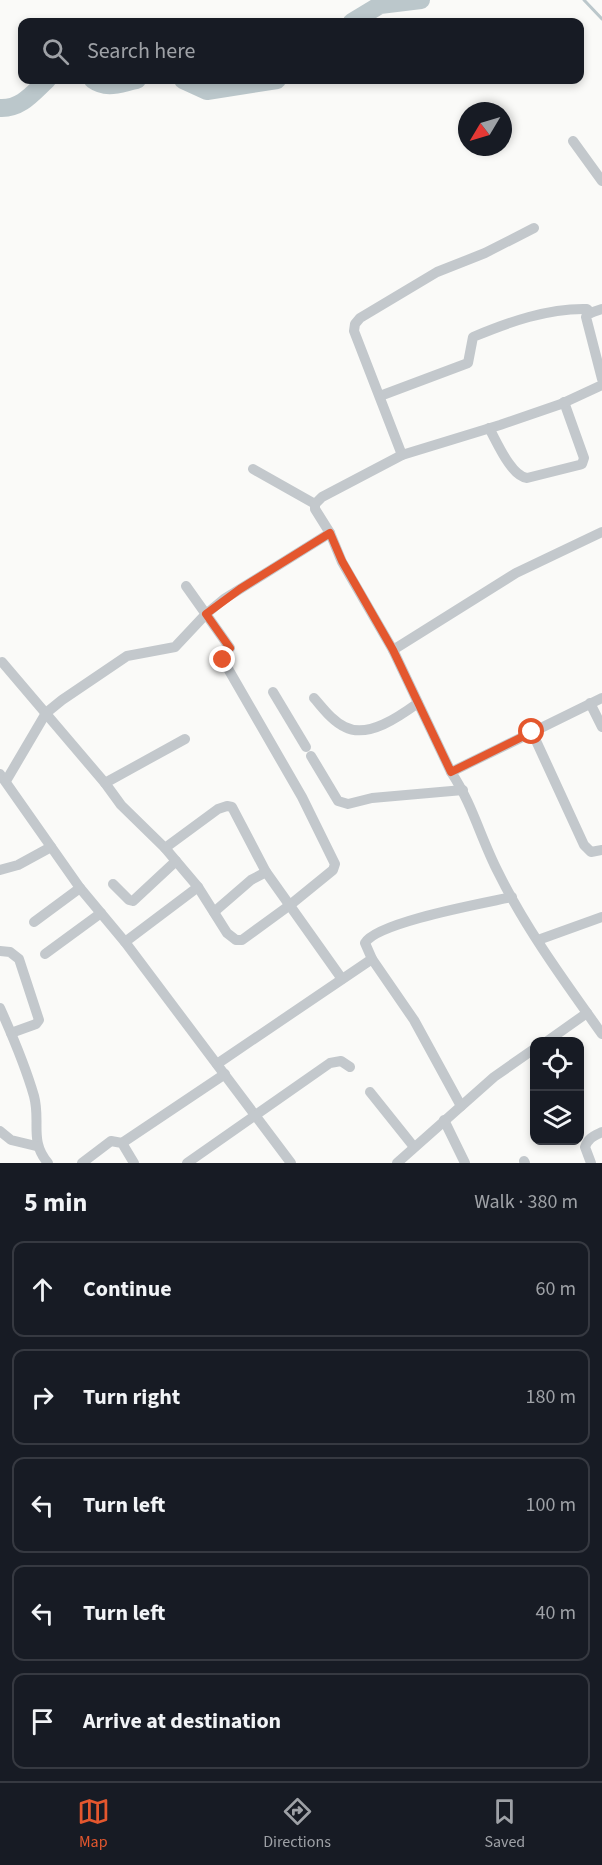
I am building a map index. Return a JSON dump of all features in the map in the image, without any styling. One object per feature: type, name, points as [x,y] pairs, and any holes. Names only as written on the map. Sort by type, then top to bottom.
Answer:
[{"type":"street","points":[[573,141],[602,181]]},
{"type":"street","points":[[402,455],[354,331],[355,324],[360,318],[437,272],[485,253],[534,228]]},
{"type":"street","points":[[380,396],[468,363],[473,337],[507,322],[573,309],[597,311]]},
{"type":"street","points":[[597,311],[586,317],[602,379]]},
{"type":"street","points":[[602,385],[564,402],[402,455],[317,500],[315,504],[315,509],[330,533],[342,561],[393,650],[451,772],[463,790],[498,872],[538,940],[602,1034]]},
{"type":"street","points":[[489,428],[520,477],[527,478],[579,465],[584,458],[564,402]]},
{"type":"street","points":[[253,470],[315,504]]},
{"type":"street","points":[[393,650],[516,573],[602,532]]},
{"type":"street","points":[[291,1163],[125,942],[80,888],[3,778],[46,713],[62,700],[127,657],[175,647],[206,614],[232,594],[330,533]]},
{"type":"street","points":[[2,662],[121,805],[165,848],[198,887],[227,933],[238,941],[247,937],[290,905],[333,870],[335,864],[302,797],[223,660],[222,654],[230,648],[186,586]]},
{"type":"street","points":[[273,692],[338,801],[345,804],[372,798],[463,790]]},
{"type":"street","points":[[314,698],[336,721],[356,731],[384,725],[418,703]]},
{"type":"street","points":[[451,772],[602,698]]},
{"type":"street","points":[[590,703],[602,727]]},
{"type":"street","points":[[532,732],[584,846],[591,852],[602,850]]},
{"type":"street","points":[[105,783],[184,739]]},
{"type":"street","points":[[165,848],[218,809],[229,806],[232,808],[266,872],[342,979]]},
{"type":"street","points":[[0,870],[18,865],[51,847]]},
{"type":"street","points":[[113,885],[133,901],[176,861]]},
{"type":"street","points":[[214,912],[251,880],[266,872]]},
{"type":"street","points":[[125,942],[198,887]]},
{"type":"street","points":[[34,922],[80,888]]},
{"type":"street","points":[[462,1106],[414,1020],[372,959],[365,943],[368,938],[380,931],[401,923],[512,897]]},
{"type":"street","points":[[45,954],[101,913]]},
{"type":"street","points":[[538,940],[602,916]]},
{"type":"street","points":[[0,951],[10,952],[19,959],[39,1020],[36,1024],[11,1033]]},
{"type":"street","points":[[217,1064],[372,959]]},
{"type":"street","points":[[0,1008],[22,1056],[38,1119],[36,1146],[48,1163]]},
{"type":"street","points":[[552,1037],[587,1012]]},
{"type":"street","points":[[397,1163],[494,1077],[530,1052]]},
{"type":"street","points":[[187,1163],[330,1063],[341,1062],[350,1067]]},
{"type":"street","points":[[122,1143],[225,1074]]},
{"type":"street","points":[[370,1092],[414,1147]]},
{"type":"street","points":[[444,1120],[465,1163]]},
{"type":"street","points":[[0,1131],[10,1140],[36,1146]]},
{"type":"street","points":[[591,1163],[585,1147],[586,1143],[602,1132]]},
{"type":"street","points":[[82,1163],[111,1141],[122,1143],[134,1163]]},
{"type":"street","points":[[201,1153],[208,1163]]},
{"type":"waterway","points":[[359,18],[380,5],[421,0]]},
{"type":"waterway","points":[[584,0],[602,19]]},
{"type":"waterway","points":[[0,108],[20,103],[43,84]]},
{"type":"waterway","points":[[101,84],[120,84]]},
{"type":"waterway","points":[[192,84],[207,91],[252,84]]},
{"type":"route","points":[[223,660],[223,652],[230,648],[206,614],[224,599],[330,533],[342,561],[393,650],[451,772],[532,732]]}]
